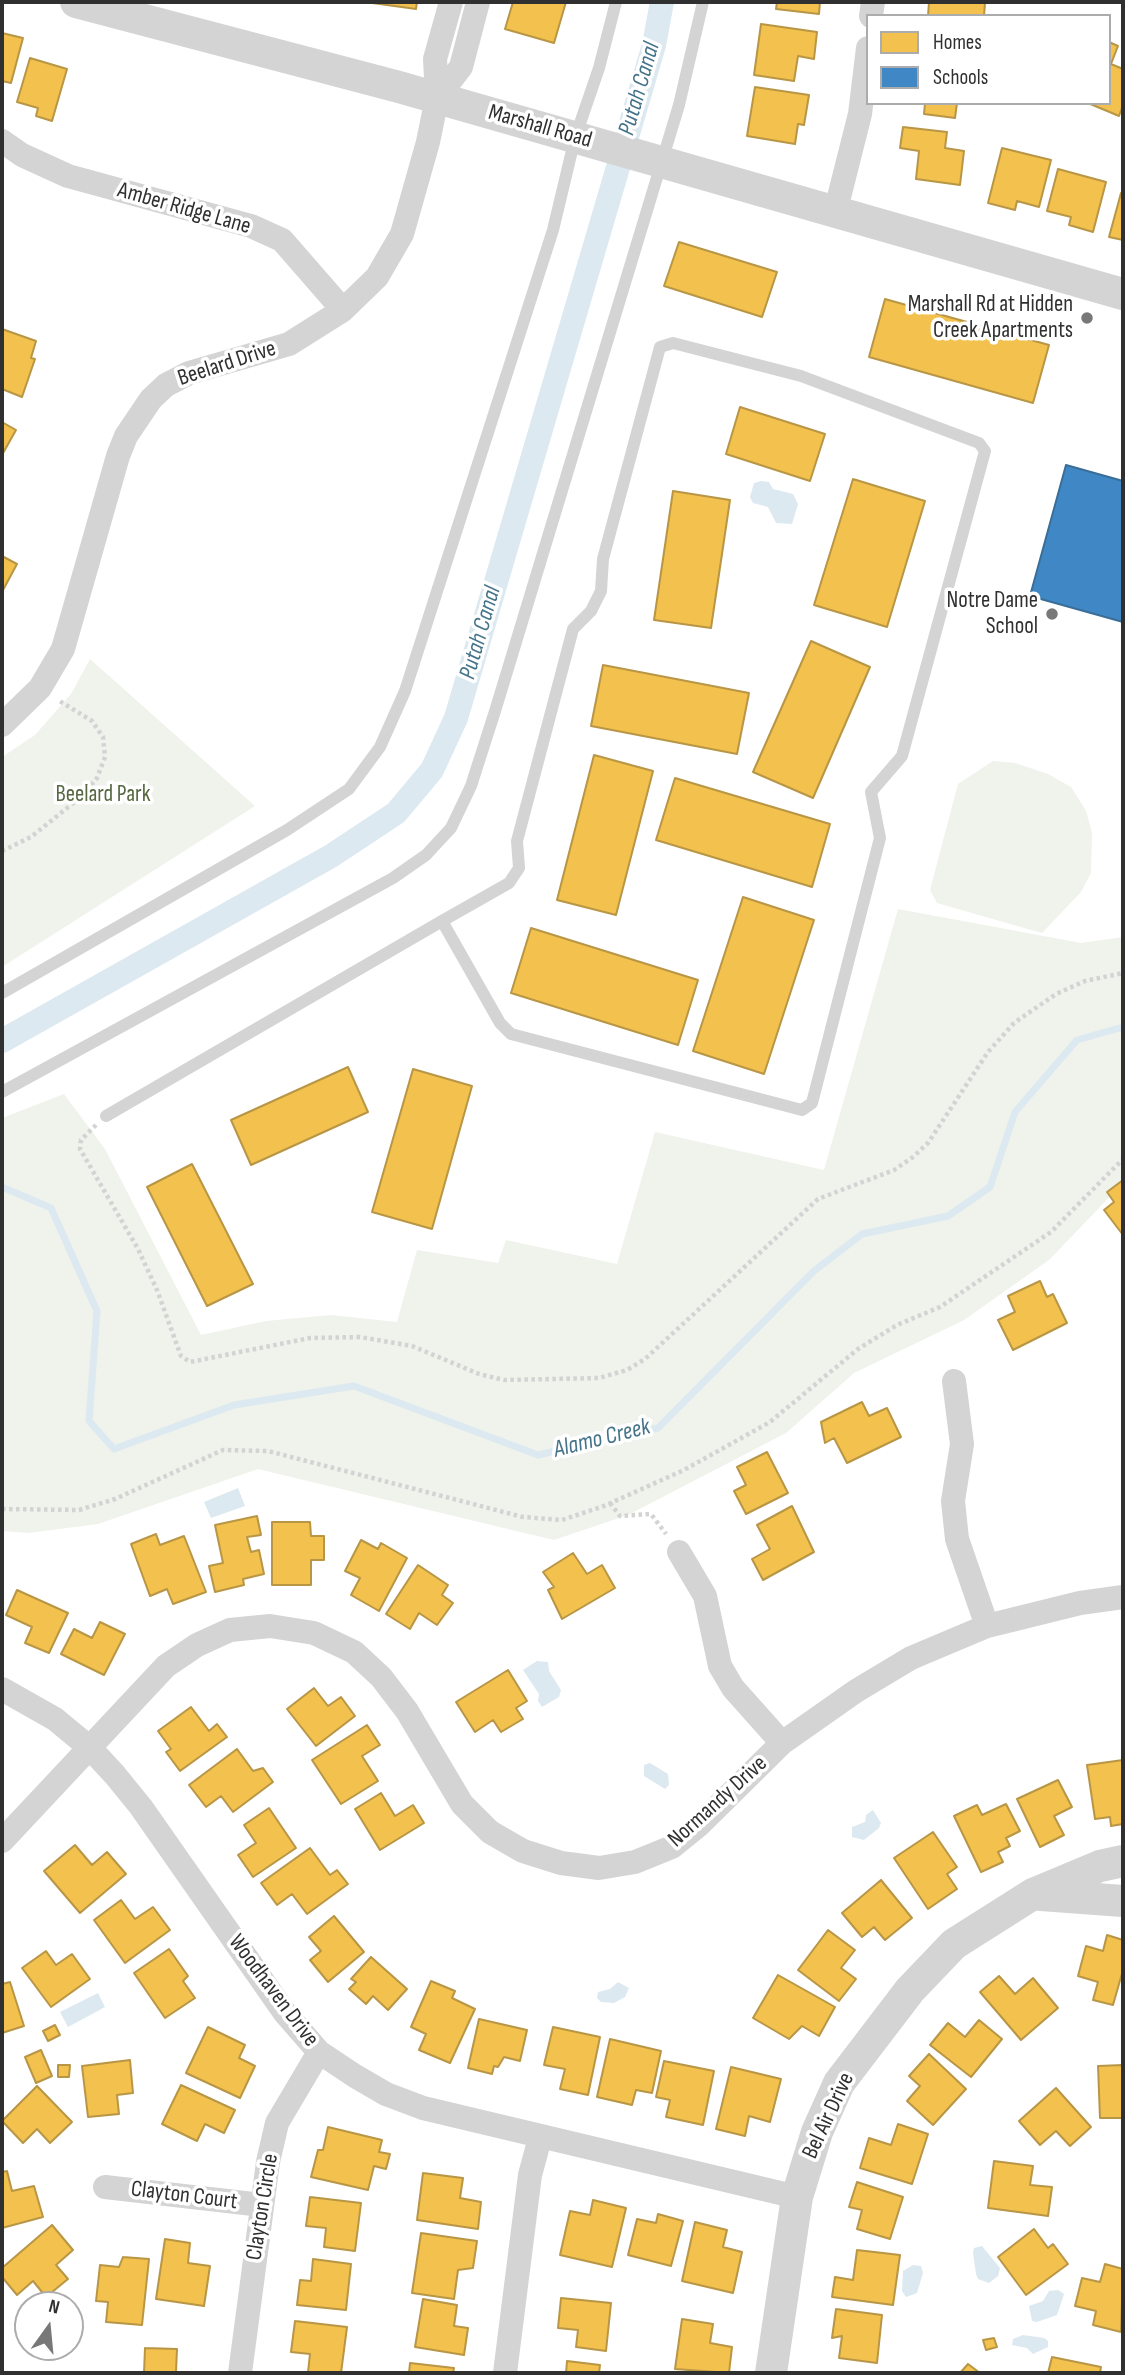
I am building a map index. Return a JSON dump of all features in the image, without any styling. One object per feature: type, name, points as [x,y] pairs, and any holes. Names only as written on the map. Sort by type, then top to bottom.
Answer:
[{"type":"street","name":"Marshall Road","points":[[76,2],[437,98],[1123,293]]},
{"type":"street","name":"Beelard Drive","points":[[2,725],[40,688],[63,649],[118,456],[126,436],[151,399],[166,385],[189,373],[289,344],[343,310],[377,277],[402,234],[437,98],[435,59],[451,2]]},
{"type":"street","name":"Beelard Drive","points":[[437,98],[461,67],[478,2]]},
{"type":"street","points":[[835,213],[860,114],[866,64]]},
{"type":"street","name":"Amber Ridge Lane","points":[[2,141],[22,155],[68,176],[251,226],[282,240],[343,310]]},
{"type":"street","points":[[954,1381],[962,1427],[953,1501],[957,1539],[987,1626]]},
{"type":"street","points":[[678,1552],[705,1597],[720,1666],[733,1688],[782,1743]]},
{"type":"street","name":"Normandy Drive","points":[[2,1841],[166,1666],[197,1645],[230,1630],[270,1626],[314,1633],[354,1652],[381,1677],[407,1712],[462,1804],[490,1832],[523,1852],[561,1863],[599,1868],[635,1862],[672,1847],[699,1825],[782,1743],[856,1691],[911,1658],[987,1626],[1080,1603],[1123,1597]]},
{"type":"street","name":"Woodhaven Drive","points":[[2,1689],[55,1719],[90,1748],[141,1807],[258,1976],[319,2052],[386,2094],[423,2108],[540,2138],[676,2166],[797,2197]]},
{"type":"street","name":"Bel Air Drive","points":[[771,2373],[797,2197],[817,2132],[839,2083],[874,2034],[954,1944],[1033,1894],[1100,1866],[1123,1861]]},
{"type":"street","points":[[1033,1894],[1123,1901]]},
{"type":"street","name":"Clayton Circle","points":[[240,2373],[262,2205],[278,2123],[319,2052]]},
{"type":"street","points":[[505,2373],[530,2175],[540,2138]]},
{"type":"street","name":"Clayton Court","points":[[105,2187],[262,2205]]},
{"type":"lane","points":[[2,993],[287,830],[349,789],[380,747],[405,691],[553,230],[581,139],[616,2]]},
{"type":"lane","points":[[2,1092],[393,878],[426,855],[452,828],[471,786],[691,62],[703,2]]},
{"type":"lane","points":[[106,1116],[442,920],[509,883],[519,868],[517,841],[573,629],[591,611],[601,591],[603,559],[660,347],[673,342],[801,376],[979,443],[985,451],[902,756],[871,792],[880,838],[812,1103],[802,1110],[511,1034],[500,1023],[442,920]]},
{"type":"path","points":[[2,851],[30,837],[82,796],[97,778],[105,757],[103,737],[92,721],[40,688]]},
{"type":"path","points":[[106,1116],[81,1140],[80,1149],[138,1249],[157,1290],[181,1356],[190,1362],[310,1338],[360,1338],[412,1346],[478,1374],[505,1380],[599,1378],[627,1370],[645,1359],[818,1199],[894,1170],[913,1157],[928,1143],[988,1052],[1014,1023],[1056,994],[1085,981],[1123,973]]},
{"type":"path","points":[[2,1509],[79,1510],[115,1499],[223,1450],[268,1451],[317,1461],[523,1517],[562,1520],[610,1503],[684,1470],[770,1422],[858,1349],[897,1325],[940,1307],[1051,1232],[1123,1159]]},
{"type":"path","points":[[610,1503],[620,1516],[651,1514],[678,1552]]},
{"type":"green space","name":"Beelard Park","points":[[90,659],[255,806],[2,967],[2,757],[35,735],[71,694]]},
{"type":"green space","points":[[993,761],[1015,763],[1048,774],[1071,787],[1086,811],[1092,833],[1091,873],[1081,892],[1042,933],[937,903],[930,890],[958,784]]},
{"type":"green space","points":[[898,909],[1081,943],[1123,937],[1123,1183],[1049,1260],[964,1320],[854,1373],[786,1433],[628,1515],[554,1540],[258,1469],[98,1524],[28,1533],[2,1531],[2,1118],[64,1094],[105,1149],[201,1335],[266,1321],[331,1315],[397,1322],[417,1250],[498,1263],[506,1240],[617,1264],[655,1132],[824,1170]]},
{"type":"shaded area","points":[[769,482],[773,489],[793,494],[798,504],[792,524],[776,523],[768,507],[753,503],[750,497],[754,483]]},
{"type":"shaded area","points":[[238,1488],[245,1506],[211,1518],[204,1502]]},
{"type":"shaded area","points":[[537,1661],[548,1662],[549,1671],[561,1690],[559,1697],[542,1707],[538,1701],[539,1694],[523,1670]]},
{"type":"shaded area","points":[[650,1763],[668,1774],[669,1785],[665,1789],[644,1776],[644,1765]]},
{"type":"shaded area","points":[[873,1810],[881,1823],[879,1828],[864,1840],[852,1837],[852,1827],[865,1822],[866,1815]]},
{"type":"shaded area","points":[[618,1982],[629,1988],[625,1997],[614,2003],[601,2002],[597,1998],[598,1992],[610,1989]]},
{"type":"shaded area","points":[[98,1993],[105,2007],[68,2027],[60,2012]]},
{"type":"shaded area","points":[[982,2246],[1000,2268],[998,2276],[989,2283],[978,2279],[976,2274],[974,2248]]},
{"type":"shaded area","points":[[913,2265],[921,2266],[923,2273],[917,2293],[906,2297],[902,2291],[903,2271]]},
{"type":"shaded area","points":[[1058,2290],[1064,2294],[1057,2315],[1037,2322],[1032,2321],[1029,2306],[1043,2301],[1049,2291]]},
{"type":"shaded area","points":[[1023,2335],[1044,2338],[1048,2341],[1048,2347],[1033,2354],[1027,2348],[1012,2345],[1013,2339]]},
{"type":"building: Homes","points":[[365,2],[417,2],[416,9]]},
{"type":"building: Homes","points":[[513,2],[566,2],[554,43],[505,29]]},
{"type":"building: Homes","points":[[777,2],[820,2],[819,14],[776,9]]},
{"type":"building: Homes","points":[[929,2],[985,3],[984,14],[928,14]]},
{"type":"building: Homes","points":[[761,24],[817,32],[814,59],[798,56],[794,81],[754,75]]},
{"type":"building: Homes","points":[[2,33],[23,38],[11,83],[2,81]]},
{"type":"building: Homes","points":[[1111,43],[1118,46],[1111,64]]},
{"type":"building: Homes","points":[[30,58],[67,69],[52,121],[36,116],[38,108],[17,102]]},
{"type":"building: Homes","points":[[1111,64],[1123,69],[1123,105],[1119,116],[1093,105],[1111,105]]},
{"type":"building: Homes","points":[[755,87],[809,95],[804,125],[798,124],[795,144],[747,136]]},
{"type":"building: Homes","points":[[925,105],[957,105],[955,118],[924,114]]},
{"type":"building: Homes","points":[[903,127],[947,132],[945,148],[964,151],[960,185],[916,179],[919,151],[900,148]]},
{"type":"building: Homes","points":[[1002,148],[1051,160],[1039,207],[1017,201],[1015,210],[988,203]]},
{"type":"building: Homes","points":[[1058,169],[1106,182],[1093,232],[1069,225],[1071,217],[1047,211]]},
{"type":"building: Homes","points":[[1123,193],[1123,240],[1109,237]]},
{"type":"building: Homes","points":[[679,242],[777,272],[762,317],[664,286]]},
{"type":"building: Homes","points":[[885,299],[1049,345],[1033,403],[869,357]]},
{"type":"building: Homes","points":[[2,329],[36,341],[31,358],[35,359],[22,397],[2,389]]},
{"type":"building: Homes","points":[[740,407],[825,434],[810,481],[726,454]]},
{"type":"building: Homes","points":[[2,422],[16,430],[2,455]]},
{"type":"building: Homes","points":[[853,479],[925,501],[887,627],[814,605]]},
{"type":"building: Homes","points":[[673,491],[730,500],[711,628],[654,620]]},
{"type":"building: Homes","points":[[2,556],[17,564],[2,592]]},
{"type":"building: Homes","points":[[811,641],[870,667],[813,798],[753,772]]},
{"type":"building: Homes","points":[[603,665],[749,693],[737,754],[591,726]]},
{"type":"building: Homes","points":[[594,755],[653,771],[616,915],[557,900]]},
{"type":"building: Homes","points":[[675,778],[830,824],[812,887],[656,840]]},
{"type":"building: Homes","points":[[743,897],[814,920],[764,1074],[693,1051]]},
{"type":"building: Homes","points":[[531,928],[698,980],[678,1045],[511,993]]},
{"type":"building: Homes","points":[[348,1067],[368,1112],[251,1165],[231,1120]]},
{"type":"building: Homes","points":[[413,1069],[472,1086],[432,1229],[372,1212]]},
{"type":"building: Homes","points":[[192,1164],[253,1284],[207,1306],[147,1187]]},
{"type":"building: Homes","points":[[1123,1180],[1123,1235],[1104,1210],[1114,1202],[1107,1192]]},
{"type":"building: Homes","points":[[1040,1281],[1047,1297],[1053,1294],[1067,1323],[1013,1350],[998,1320],[1015,1312],[1008,1296]]},
{"type":"building: Homes","points":[[862,1402],[869,1416],[887,1408],[901,1437],[847,1463],[834,1438],[825,1443],[821,1422]]},
{"type":"building: Homes","points":[[767,1452],[788,1493],[746,1514],[734,1491],[746,1485],[737,1467]]},
{"type":"building: Homes","points":[[792,1506],[814,1552],[763,1580],[752,1559],[770,1549],[757,1525]]},
{"type":"building: Homes","points":[[257,1516],[261,1535],[247,1537],[251,1552],[259,1550],[264,1574],[243,1579],[244,1585],[215,1592],[209,1566],[223,1563],[215,1525]]},
{"type":"building: Homes","points":[[272,1522],[310,1522],[311,1536],[324,1536],[324,1560],[311,1560],[311,1585],[272,1585]]},
{"type":"building: Homes","points":[[156,1534],[160,1545],[184,1536],[206,1592],[173,1604],[167,1589],[150,1596],[131,1544]]},
{"type":"building: Homes","points":[[361,1540],[378,1549],[381,1543],[407,1558],[379,1611],[351,1595],[360,1578],[345,1571]]},
{"type":"building: Homes","points":[[573,1553],[587,1574],[602,1565],[615,1588],[562,1619],[548,1590],[554,1587],[543,1572]]},
{"type":"building: Homes","points":[[418,1565],[448,1585],[442,1595],[453,1603],[437,1625],[419,1613],[410,1629],[386,1614]]},
{"type":"building: Homes","points":[[17,1590],[68,1613],[49,1653],[25,1643],[32,1627],[6,1615]]},
{"type":"building: Homes","points":[[100,1622],[125,1634],[104,1675],[61,1654],[74,1629],[92,1638]]},
{"type":"building: Homes","points":[[508,1670],[527,1701],[516,1708],[523,1719],[501,1732],[493,1720],[475,1732],[456,1702]]},
{"type":"building: Homes","points":[[314,1688],[328,1706],[341,1697],[355,1716],[316,1746],[287,1709]]},
{"type":"building: Homes","points":[[191,1707],[209,1731],[217,1724],[227,1737],[180,1771],[166,1752],[171,1749],[158,1731]]},
{"type":"building: Homes","points":[[367,1725],[380,1745],[362,1756],[378,1781],[341,1804],[312,1760]]},
{"type":"building: Homes","points":[[237,1749],[253,1771],[263,1768],[273,1782],[233,1812],[221,1796],[206,1807],[189,1785]]},
{"type":"building: Homes","points":[[1123,1760],[1123,1824],[1111,1826],[1110,1817],[1095,1819],[1087,1765]]},
{"type":"building: Homes","points":[[1058,1780],[1072,1807],[1054,1816],[1064,1835],[1040,1847],[1017,1799]]},
{"type":"building: Homes","points":[[381,1793],[395,1816],[413,1805],[424,1823],[380,1850],[355,1809]]},
{"type":"building: Homes","points":[[1006,1804],[1020,1831],[1006,1838],[1010,1846],[998,1852],[1003,1862],[981,1872],[954,1816],[977,1805],[982,1815]]},
{"type":"building: Homes","points":[[269,1808],[296,1848],[253,1877],[238,1855],[256,1843],[244,1825]]},
{"type":"building: Homes","points":[[933,1832],[957,1867],[947,1874],[957,1889],[928,1909],[894,1858]]},
{"type":"building: Homes","points":[[75,1845],[92,1865],[107,1852],[126,1874],[80,1913],[44,1871]]},
{"type":"building: Homes","points":[[310,1848],[330,1875],[337,1870],[348,1884],[307,1914],[292,1894],[277,1905],[261,1883]]},
{"type":"building: Homes","points":[[881,1880],[912,1918],[885,1940],[874,1927],[862,1937],[842,1913]]},
{"type":"building: Homes","points":[[121,1900],[135,1919],[153,1907],[170,1930],[125,1963],[94,1920]]},
{"type":"building: Homes","points":[[334,1916],[364,1952],[328,1982],[310,1960],[321,1951],[309,1937]]},
{"type":"building: Homes","points":[[828,1930],[855,1950],[841,1968],[856,1979],[839,2001],[798,1970]]},
{"type":"building: Homes","points":[[1107,1935],[1123,1940],[1123,1970],[1113,2005],[1093,2000],[1098,1982],[1078,1976],[1086,1946],[1103,1951]]},
{"type":"building: Homes","points":[[169,1949],[188,1976],[183,1981],[195,1998],[165,2018],[134,1973]]},
{"type":"building: Homes","points":[[46,1951],[56,1965],[72,1954],[90,1979],[51,2007],[22,1968]]},
{"type":"building: Homes","points":[[371,1957],[407,1989],[388,2010],[373,1996],[366,2004],[349,1989],[356,1982],[351,1979]]},
{"type":"building: Homes","points":[[778,1975],[835,2007],[819,2036],[802,2026],[789,2039],[753,2018]]},
{"type":"building: Homes","points":[[999,1976],[1015,1994],[1033,1978],[1058,2008],[1021,2040],[980,1992]]},
{"type":"building: Homes","points":[[431,1981],[455,1991],[452,1998],[475,2009],[450,2063],[419,2050],[426,2034],[411,2027]]},
{"type":"building: Homes","points":[[10,1982],[24,2026],[2,2033],[2,1984]]},
{"type":"building: Homes","points":[[479,2019],[527,2030],[520,2061],[504,2057],[498,2067],[494,2066],[492,2074],[468,2068]]},
{"type":"building: Homes","points":[[979,2020],[1002,2039],[971,2077],[930,2045],[948,2023],[965,2037]]},
{"type":"building: Homes","points":[[55,2025],[60,2035],[48,2041],[43,2031]]},
{"type":"building: Homes","points":[[208,2027],[245,2045],[239,2058],[255,2066],[240,2098],[186,2073]]},
{"type":"building: Homes","points":[[553,2027],[600,2037],[588,2095],[560,2089],[565,2069],[544,2065]]},
{"type":"building: Homes","points":[[610,2039],[661,2051],[652,2093],[636,2090],[632,2105],[597,2097]]},
{"type":"building: Homes","points":[[41,2050],[52,2076],[36,2083],[25,2057]]},
{"type":"building: Homes","points":[[929,2054],[966,2089],[933,2125],[907,2101],[920,2086],[909,2076]]},
{"type":"building: Homes","points":[[130,2060],[133,2093],[117,2095],[119,2114],[88,2117],[82,2066]]},
{"type":"building: Homes","points":[[664,2061],[714,2071],[703,2125],[666,2117],[670,2100],[656,2097]]},
{"type":"building: Homes","points":[[58,2065],[70,2065],[69,2077],[58,2077]]},
{"type":"building: Homes","points":[[1123,2065],[1123,2118],[1100,2118],[1098,2066]]},
{"type":"building: Homes","points":[[731,2067],[781,2079],[770,2122],[749,2116],[745,2136],[716,2129]]},
{"type":"building: Homes","points":[[181,2085],[235,2110],[224,2133],[205,2124],[197,2141],[162,2124]]},
{"type":"building: Homes","points":[[37,2086],[72,2122],[50,2143],[37,2129],[23,2143],[2,2121]]},
{"type":"building: Homes","points":[[1056,2088],[1091,2127],[1070,2146],[1056,2131],[1040,2145],[1019,2121]]},
{"type":"building: Homes","points":[[898,2124],[928,2134],[912,2184],[860,2168],[869,2138],[891,2145]]},
{"type":"building: Homes","points":[[328,2127],[382,2140],[379,2152],[390,2154],[386,2169],[374,2166],[368,2190],[311,2177],[318,2150],[323,2150]]},
{"type":"building: Homes","points":[[994,2161],[1033,2166],[1030,2185],[1052,2187],[1048,2216],[988,2208]]},
{"type":"building: Homes","points":[[7,2171],[12,2191],[34,2186],[43,2217],[2,2228],[2,2172]]},
{"type":"building: Homes","points":[[423,2173],[463,2178],[460,2198],[481,2202],[478,2229],[417,2220]]},
{"type":"building: Homes","points":[[857,2182],[903,2197],[890,2239],[857,2229],[862,2210],[849,2207]]},
{"type":"building: Homes","points":[[310,2197],[361,2203],[355,2251],[324,2247],[326,2228],[306,2226]]},
{"type":"building: Homes","points":[[593,2200],[626,2208],[612,2267],[560,2255],[570,2211],[590,2215]]},
{"type":"building: Homes","points":[[658,2214],[683,2221],[671,2266],[628,2255],[637,2219],[656,2223]]},
{"type":"building: Homes","points":[[695,2222],[727,2230],[723,2247],[742,2252],[733,2293],[682,2281]]},
{"type":"building: Homes","points":[[52,2225],[73,2250],[56,2265],[68,2279],[53,2291],[41,2291],[33,2281],[22,2291],[14,2291],[2,2277],[2,2268]]},
{"type":"building: Homes","points":[[1034,2229],[1048,2248],[1053,2244],[1068,2264],[1026,2295],[998,2257]]},
{"type":"building: Homes","points":[[421,2233],[477,2241],[473,2268],[458,2270],[454,2299],[412,2293]]},
{"type":"building: Homes","points":[[165,2239],[190,2243],[188,2263],[210,2266],[204,2306],[156,2299]]},
{"type":"building: Homes","points":[[857,2250],[900,2255],[893,2305],[832,2297],[835,2277],[853,2280]]},
{"type":"building: Homes","points":[[123,2257],[149,2259],[142,2325],[106,2322],[108,2302],[96,2301],[100,2265],[119,2267]]},
{"type":"building: Homes","points":[[313,2259],[351,2264],[346,2310],[297,2305],[300,2280],[311,2281]]},
{"type":"building: Homes","points":[[1105,2264],[1123,2269],[1121,2332],[1093,2325],[1096,2311],[1075,2306],[1082,2278],[1100,2282]]},
{"type":"building: Homes","points":[[561,2298],[611,2303],[606,2351],[576,2347],[578,2330],[558,2328]]},
{"type":"building: Homes","points":[[423,2299],[457,2305],[454,2326],[468,2328],[464,2355],[415,2347]]},
{"type":"building: Homes","points":[[836,2309],[882,2315],[877,2363],[839,2358],[842,2336],[832,2338]]},
{"type":"building: Homes","points":[[682,2319],[713,2324],[710,2343],[732,2347],[729,2373],[675,2369]]},
{"type":"building: Homes","points":[[295,2321],[347,2327],[341,2373],[308,2372],[310,2354],[291,2352]]},
{"type":"building: Homes","points":[[994,2338],[997,2347],[986,2350],[983,2340]]},
{"type":"building: Homes","points":[[145,2348],[177,2349],[176,2372],[195,2373],[144,2373]]},
{"type":"building: Homes","points":[[1052,2357],[1101,2367],[1100,2373],[1048,2373]]},
{"type":"building: Homes","points":[[567,2361],[600,2365],[599,2373],[566,2373]]},
{"type":"building: Homes","points":[[410,2363],[454,2368],[453,2373],[409,2373]]},
{"type":"building: Homes","points":[[968,2364],[980,2373],[960,2373]]},
{"type":"building: Schools","points":[[1066,465],[1123,481],[1123,622],[1030,596]]},
{"type":"waterway","name":"Putah Canal","points":[[2,1041],[331,856],[396,813],[432,770],[456,718],[654,45],[662,2]]},
{"type":"waterway","name":"Alamo Creek","points":[[2,1187],[51,1208],[97,1311],[89,1421],[114,1449],[234,1405],[354,1386],[538,1455],[658,1428],[814,1271],[862,1234],[948,1216],[990,1187],[1015,1112],[1077,1040],[1123,1027]]},
{"type":"place","name":"Marshall Rd at Hidden Creek Apartments","points":[[1087,318]]},
{"type":"place","name":"Notre Dame School","points":[[1052,614]]}]
